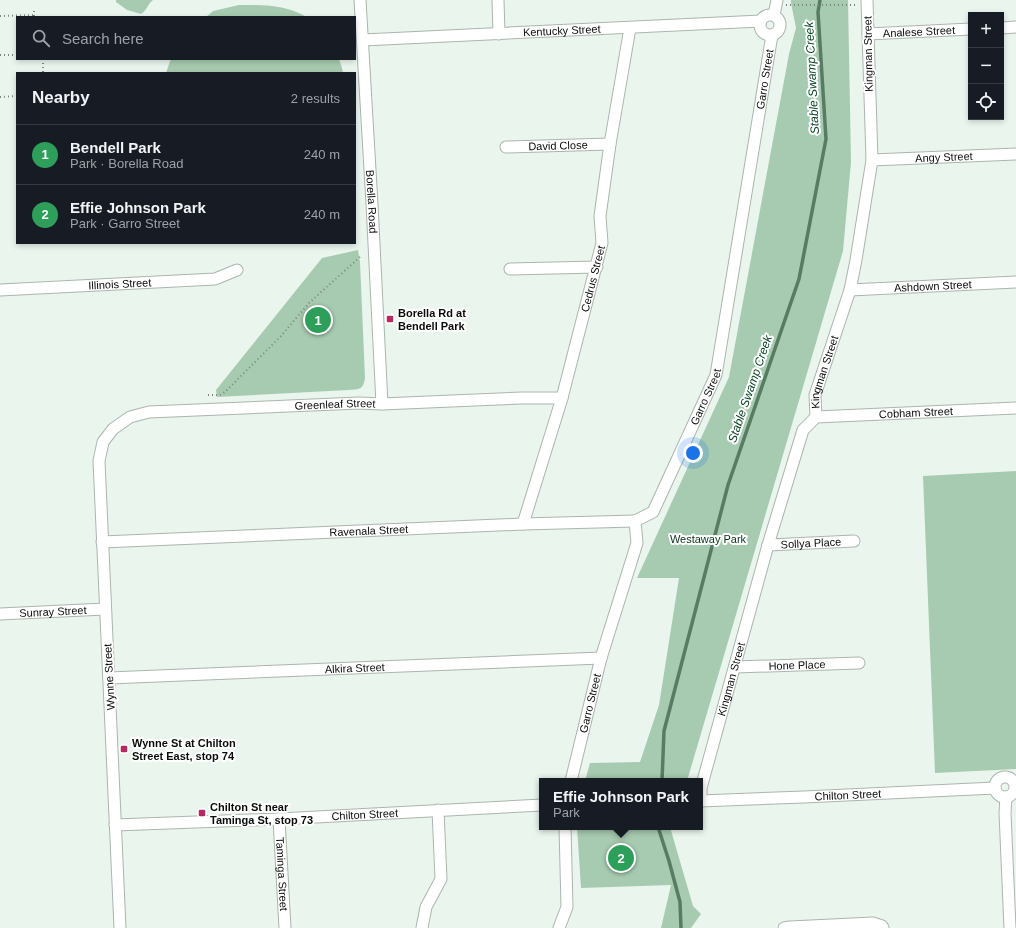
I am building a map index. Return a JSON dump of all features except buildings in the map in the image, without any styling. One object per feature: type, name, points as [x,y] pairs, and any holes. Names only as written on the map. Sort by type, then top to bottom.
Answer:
[{"type":"street","name":"Borella Road","points":[[360,0],[382,404]]},
{"type":"street","points":[[498,0],[499,34]]},
{"type":"street","points":[[774,15],[777,0]]},
{"type":"street","name":"Kingman Street","points":[[703,781],[768,545],[803,430],[816,417],[815,395],[850,290],[872,160],[867,3]]},
{"type":"street","points":[[774,15],[779,20],[780,26],[777,32],[772,35],[765,34],[761,30],[760,21],[766,16],[774,15]]},
{"type":"street","name":"Kentucky Street","points":[[363,40],[760,21]]},
{"type":"street","name":"Cedrus Street","points":[[523,524],[562,398],[597,267],[602,243],[600,216],[610,144],[630,28]]},
{"type":"street","points":[[1004,28],[1016,28]]},
{"type":"street","name":"Analese Street","points":[[868,34],[968,29]]},
{"type":"street","name":"Garro Street","points":[[572,778],[601,658],[637,543],[635,521],[653,512],[716,375],[772,35]]},
{"type":"street","name":"David Close","points":[[506,147],[610,144]]},
{"type":"street","name":"Angy Street","points":[[872,160],[1016,154]]},
{"type":"street","points":[[510,269],[597,267]]},
{"type":"street","name":"Illinois Street","points":[[0,290],[215,279],[237,270]]},
{"type":"street","name":"Ashdown Street","points":[[850,290],[1016,282]]},
{"type":"street","name":"Greenleaf Street","points":[[113,429],[130,416],[149,412],[359,402],[382,404],[522,398],[562,398]]},
{"type":"street","name":"Cobham Street","points":[[816,417],[1016,408]]},
{"type":"street","name":"Wynne Street","points":[[113,429],[103,442],[98,461],[120,928]]},
{"type":"street","name":"Ravenala Street","points":[[102,542],[523,524],[635,521]]},
{"type":"street","name":"Sollya Place","points":[[768,545],[854,541]]},
{"type":"street","name":"Sunray Street","points":[[0,614],[106,609]]},
{"type":"street","name":"Alkira Street","points":[[109,678],[601,658]]},
{"type":"street","name":"Hone Place","points":[[735,667],[859,663]]},
{"type":"street","points":[[1002,778],[1008,778],[1013,781],[1016,787],[1014,793],[1006,797],[998,794],[995,788],[997,782],[1002,778]]},
{"type":"street","name":"Chilton Street","points":[[703,801],[995,788]]},
{"type":"street","points":[[1006,797],[1005,813],[1010,928]]},
{"type":"street","name":"Chilton Street","points":[[115,825],[279,819],[539,805]]},
{"type":"street","points":[[422,928],[426,907],[441,880],[438,810]]},
{"type":"street","name":"Taminga Street","points":[[279,819],[285,928]]},
{"type":"street","points":[[559,928],[567,907],[565,830]]},
{"type":"street","points":[[784,928],[873,923],[882,926],[883,928]]},
{"type":"path","points":[[797,6],[867,3]]},
{"type":"path","points":[[0,16],[34,16],[34,11]]},
{"type":"path","points":[[0,55],[16,54]]},
{"type":"path","points":[[43,60],[43,72]]},
{"type":"path","points":[[0,97],[16,96]]},
{"type":"path","points":[[208,395],[220,395],[225,392],[281,336],[309,303],[361,256]]},
{"type":"green space","points":[[116,0],[153,0],[141,14],[127,10],[116,2]]},
{"type":"green space","name":"Westaway Park","points":[[791,0],[848,0],[851,162],[843,251],[688,778],[586,778],[590,763],[640,762],[659,705],[679,578],[637,578],[729,377],[789,54],[796,28]]},
{"type":"green space","points":[[239,5],[266,5],[282,7],[305,16],[207,16],[213,11]]},
{"type":"green space","points":[[171,60],[339,60],[343,72],[166,72]]},
{"type":"green space","points":[[358,250],[360,262],[365,378],[362,387],[348,390],[217,397],[216,390],[322,258]]},
{"type":"green space","points":[[1016,471],[1016,769],[935,773],[923,476]]},
{"type":"green space","points":[[577,830],[671,830],[693,906],[701,914],[691,928],[661,928],[671,885],[581,888]]},
{"type":"waterway","name":"Stable Swamp Creek","points":[[662,778],[664,731],[728,485],[799,279],[826,139],[818,12],[820,0]]},
{"type":"waterway","name":"Stable Swamp Creek","points":[[659,830],[680,902],[681,928]]},
{"type":"place","name":"Borella Rd at Bendell Park","points":[[390,319]]},
{"type":"place","name":"Bendell Park","points":[[318,320]]},
{"type":"place","name":"Wynne St at Chilton Street East, stop 74","points":[[124,749]]},
{"type":"place","name":"Chilton St near Taminga St, stop 73","points":[[202,813]]},
{"type":"place","name":"Effie Johnson Park","points":[[621,858]]}]
